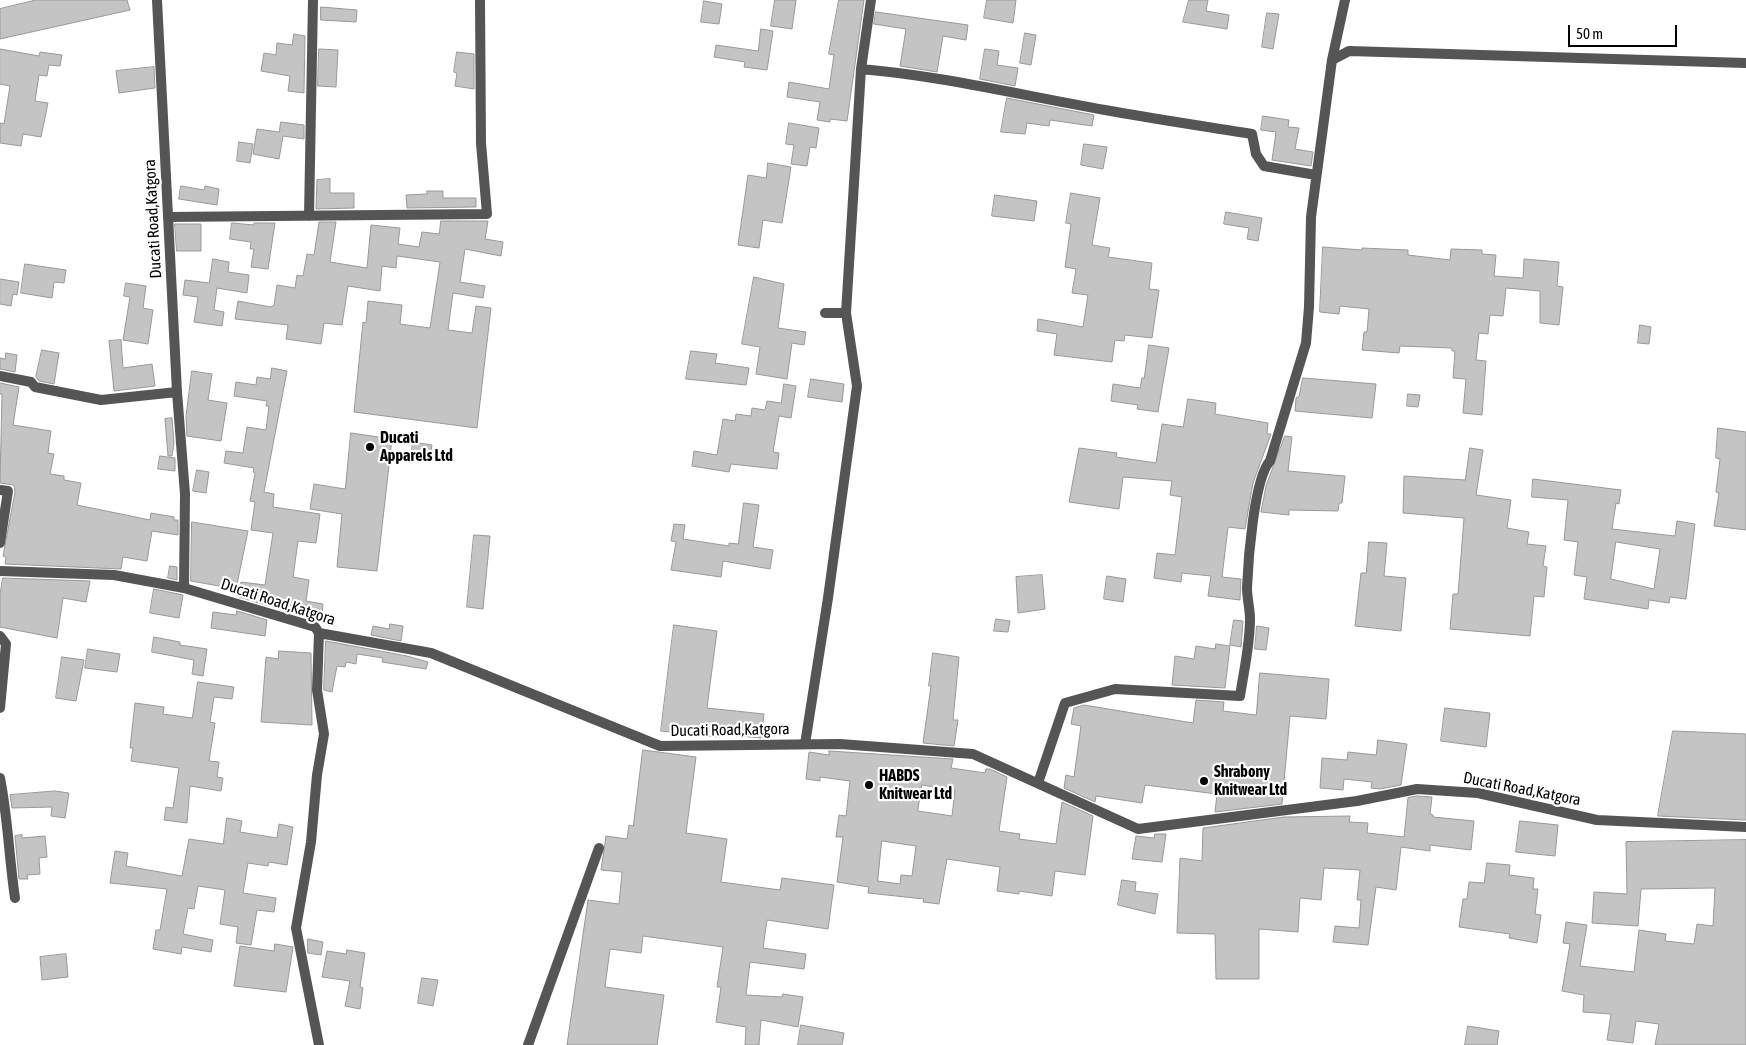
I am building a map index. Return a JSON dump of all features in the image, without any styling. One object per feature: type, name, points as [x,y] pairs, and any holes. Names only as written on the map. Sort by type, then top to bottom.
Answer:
[{"type":"street","name":"Ducati Road,Katgora","points":[[157,0],[177,392],[185,494],[184,588],[315,628],[319,633],[431,654],[660,746],[840,744],[973,754],[1138,829],[1356,801],[1417,789],[1478,793],[1597,820],[1746,827]]},
{"type":"street","points":[[309,216],[313,0]]},
{"type":"street","points":[[168,217],[487,214],[481,143],[480,0]]},
{"type":"street","points":[[805,744],[828,598],[857,386],[846,313],[861,69],[871,0]]},
{"type":"street","points":[[1038,783],[1065,704],[1115,689],[1240,696],[1249,639],[1250,617],[1247,590],[1255,499],[1261,485],[1265,466],[1270,461],[1306,343],[1309,307],[1311,217],[1332,60],[1345,0]]},
{"type":"street","points":[[1332,60],[1349,51],[1746,63]]},
{"type":"street","points":[[861,69],[897,72],[990,87],[1105,110],[1252,134],[1256,154],[1264,166],[1316,175]]},
{"type":"street","points":[[825,313],[846,313]]},
{"type":"street","points":[[0,376],[31,382],[35,387],[101,400],[177,392]]},
{"type":"street","points":[[0,490],[8,491],[0,542]]},
{"type":"street","points":[[0,571],[114,575],[184,588]]},
{"type":"street","points":[[319,633],[317,690],[324,734],[317,775],[312,842],[296,928],[319,1045]]},
{"type":"street","points":[[0,636],[6,644],[0,708]]},
{"type":"street","points":[[0,778],[6,812],[7,842],[15,898]]},
{"type":"street","points":[[528,1045],[599,848]]},
{"type":"building","points":[[36,0],[127,0],[130,10],[0,39],[0,9]]},
{"type":"building","points":[[775,0],[796,0],[792,29],[771,26]]},
{"type":"building","points":[[839,0],[864,0],[847,121],[830,119],[830,122],[817,120],[820,102],[787,97],[789,82],[829,89],[834,55],[829,54]]},
{"type":"building","points":[[987,0],[1016,0],[1013,23],[984,18]]},
{"type":"building","points":[[1189,0],[1208,0],[1206,11],[1229,15],[1227,29],[1183,22]]},
{"type":"building","points":[[704,1],[722,4],[719,24],[701,22]]},
{"type":"building","points":[[321,7],[357,10],[356,22],[321,20]]},
{"type":"building","points":[[876,12],[968,25],[966,40],[943,36],[937,72],[900,66],[906,29],[874,24]]},
{"type":"building","points":[[1267,13],[1279,14],[1273,49],[1262,47]]},
{"type":"building","points":[[761,29],[773,31],[767,70],[744,67],[745,62],[714,57],[716,45],[758,51]]},
{"type":"building","points":[[1025,33],[1036,35],[1031,65],[1020,63]]},
{"type":"building","points":[[294,34],[305,36],[304,93],[288,91],[290,76],[261,71],[264,53],[276,55],[277,43],[292,45]]},
{"type":"building","points":[[0,49],[39,56],[40,52],[62,55],[60,66],[49,65],[47,76],[39,75],[35,101],[48,103],[41,137],[23,134],[21,146],[0,143],[0,123],[4,124],[10,86],[0,84]]},
{"type":"building","points":[[319,49],[338,50],[336,87],[318,86]]},
{"type":"building","points":[[985,49],[999,51],[997,65],[1018,68],[1015,86],[980,79]]},
{"type":"building","points":[[457,52],[474,54],[474,89],[455,86],[457,73],[454,72]]},
{"type":"building","points":[[154,67],[155,88],[119,93],[116,71]]},
{"type":"building","points":[[1007,98],[1094,115],[1092,126],[1050,120],[1049,126],[1027,123],[1025,134],[1001,132]]},
{"type":"building","points":[[1263,116],[1289,120],[1288,127],[1299,128],[1295,149],[1313,152],[1311,166],[1272,160],[1276,132],[1261,130]]},
{"type":"building","points":[[281,122],[304,125],[304,139],[283,136],[279,159],[253,154],[257,129],[279,132]]},
{"type":"building","points":[[789,123],[819,128],[816,148],[810,147],[807,166],[791,164],[794,145],[786,144]]},
{"type":"building","points":[[239,142],[253,144],[250,163],[237,161]]},
{"type":"building","points":[[1084,144],[1107,147],[1103,169],[1081,165]]},
{"type":"building","points":[[768,163],[791,167],[782,223],[763,220],[759,248],[738,245],[748,175],[766,178]]},
{"type":"building","points":[[330,179],[330,193],[354,193],[354,208],[316,209],[317,180]]},
{"type":"building","points":[[181,186],[204,190],[205,186],[219,189],[217,205],[179,199]]},
{"type":"building","points":[[427,191],[443,191],[443,198],[476,198],[476,207],[407,208],[406,195],[427,194]]},
{"type":"building","points":[[1071,193],[1100,198],[1092,245],[1110,248],[1108,257],[1152,263],[1149,289],[1159,290],[1152,338],[1125,335],[1124,341],[1115,340],[1112,362],[1054,355],[1057,334],[1037,331],[1038,319],[1083,327],[1088,295],[1072,293],[1076,269],[1065,267],[1071,224],[1066,223]]},
{"type":"building","points":[[995,195],[1037,201],[1034,221],[992,216]]},
{"type":"building","points":[[1226,212],[1262,218],[1258,241],[1247,239],[1249,228],[1224,224]]},
{"type":"building","points":[[441,221],[488,221],[485,239],[503,242],[501,256],[465,249],[460,282],[485,286],[483,298],[453,293],[448,330],[472,333],[476,306],[491,308],[477,428],[354,412],[363,322],[366,323],[368,301],[402,305],[400,324],[430,328],[440,262],[397,256],[396,268],[382,266],[380,291],[348,286],[342,325],[324,323],[321,344],[286,339],[288,325],[235,319],[238,301],[271,307],[274,305],[277,285],[295,288],[297,275],[303,276],[307,254],[314,255],[319,222],[336,222],[330,262],[367,268],[371,225],[400,228],[398,244],[419,247],[422,232],[439,234]]},
{"type":"building","points":[[232,223],[254,225],[254,223],[275,223],[268,269],[251,267],[254,249],[250,249],[251,242],[230,239]]},
{"type":"building","points":[[175,224],[201,224],[201,251],[177,251]]},
{"type":"building","points":[[1323,247],[1362,250],[1362,248],[1408,250],[1408,255],[1450,260],[1451,249],[1482,250],[1482,254],[1496,255],[1494,276],[1523,278],[1524,259],[1559,262],[1557,286],[1563,287],[1559,325],[1540,323],[1540,291],[1506,288],[1503,316],[1490,315],[1488,334],[1479,333],[1476,360],[1486,361],[1482,415],[1463,413],[1466,379],[1453,378],[1455,351],[1452,351],[1452,348],[1400,346],[1399,353],[1362,350],[1364,332],[1367,332],[1369,309],[1340,306],[1339,314],[1320,312]]},
{"type":"building","points":[[213,259],[229,262],[228,272],[249,275],[247,293],[217,288],[214,310],[224,312],[222,326],[194,322],[198,297],[183,295],[185,280],[209,283]]},
{"type":"building","points":[[25,264],[66,270],[64,283],[54,282],[52,298],[21,293]]},
{"type":"building","points":[[754,277],[784,284],[778,328],[806,332],[804,345],[792,343],[787,379],[756,374],[760,347],[742,344]]},
{"type":"building","points":[[0,279],[19,282],[17,295],[13,294],[11,306],[0,304]]},
{"type":"building","points":[[126,283],[146,286],[143,308],[153,310],[148,344],[123,340],[130,297],[124,296]]},
{"type":"building","points":[[1640,325],[1651,327],[1649,344],[1638,343]]},
{"type":"building","points":[[121,340],[123,368],[152,364],[155,386],[114,391],[109,341]]},
{"type":"building","points":[[1149,345],[1169,348],[1158,412],[1137,409],[1138,405],[1111,401],[1113,384],[1140,388],[1142,378],[1144,378]]},
{"type":"building","points":[[42,350],[59,353],[54,384],[39,381],[36,377]]},
{"type":"building","points":[[691,351],[717,354],[715,363],[749,368],[746,385],[686,379]]},
{"type":"building","points":[[6,353],[17,355],[15,372],[0,369],[0,358],[5,359]]},
{"type":"building","points":[[272,368],[287,371],[264,492],[274,494],[273,507],[320,514],[316,543],[298,541],[293,577],[309,580],[306,601],[323,604],[322,615],[291,610],[292,606],[270,603],[269,606],[239,597],[241,582],[265,585],[273,533],[251,530],[255,502],[250,501],[255,473],[253,472],[254,468],[224,463],[226,451],[243,453],[247,427],[266,430],[269,406],[266,406],[267,401],[234,396],[236,382],[256,385],[257,377],[270,379]]},
{"type":"building","points":[[192,371],[212,374],[208,400],[227,403],[221,441],[187,436],[186,417]]},
{"type":"building","points":[[1303,378],[1376,384],[1372,418],[1295,411],[1296,398],[1299,396]]},
{"type":"building","points":[[811,379],[844,384],[842,402],[808,397]]},
{"type":"building","points":[[0,383],[19,387],[13,425],[51,431],[48,453],[54,454],[50,474],[64,476],[64,480],[81,483],[77,505],[150,520],[151,513],[174,517],[174,520],[178,520],[178,535],[152,531],[147,561],[123,557],[121,569],[5,564],[6,557],[3,556],[15,492],[14,485],[0,483],[2,394],[0,394]]},
{"type":"building","points":[[784,384],[796,386],[791,418],[779,416],[773,452],[779,453],[777,469],[731,464],[729,472],[692,466],[694,451],[717,455],[723,419],[735,421],[736,414],[751,416],[752,408],[765,410],[767,401],[781,403]]},
{"type":"building","points":[[1408,394],[1420,395],[1418,407],[1407,406]]},
{"type":"building","points":[[1188,399],[1216,403],[1215,414],[1268,423],[1267,434],[1271,434],[1253,483],[1245,529],[1228,527],[1222,577],[1241,579],[1240,600],[1208,596],[1211,576],[1182,573],[1181,582],[1154,578],[1157,553],[1175,555],[1182,497],[1170,495],[1172,481],[1123,477],[1119,509],[1069,502],[1079,448],[1117,453],[1116,457],[1156,463],[1162,424],[1183,427]]},
{"type":"building","points":[[172,418],[174,443],[172,456],[168,456],[165,419]]},
{"type":"building","points":[[1718,428],[1746,432],[1746,530],[1714,526],[1719,493],[1716,492],[1720,459],[1716,458]]},
{"type":"building","points":[[351,433],[392,439],[377,571],[337,567],[342,514],[310,509],[314,484],[345,489]]},
{"type":"building","points":[[1285,436],[1292,437],[1288,471],[1345,476],[1342,503],[1339,503],[1338,511],[1289,510],[1289,515],[1261,512],[1266,486]]},
{"type":"building","points":[[413,442],[432,445],[429,462],[411,459]]},
{"type":"building","points":[[1470,448],[1483,450],[1476,495],[1511,500],[1507,528],[1529,532],[1527,544],[1546,546],[1543,566],[1547,567],[1544,597],[1534,596],[1530,636],[1450,629],[1453,594],[1458,594],[1464,518],[1403,513],[1404,476],[1465,480]]},
{"type":"building","points":[[160,456],[175,458],[175,471],[158,469]]},
{"type":"building","points":[[197,470],[209,472],[206,493],[193,491]]},
{"type":"building","points":[[1533,479],[1621,490],[1619,504],[1616,503],[1612,529],[1675,536],[1677,521],[1695,524],[1686,599],[1670,597],[1669,603],[1649,600],[1648,609],[1584,599],[1587,577],[1574,575],[1578,542],[1564,540],[1568,500],[1532,497]],"holes":[[[1616,542],[1660,549],[1654,589],[1611,579]]]},
{"type":"building","points":[[744,503],[759,505],[753,547],[773,550],[770,569],[723,561],[721,577],[671,570],[676,542],[671,541],[674,524],[685,525],[683,539],[729,546],[729,543],[738,544]]},
{"type":"building","points":[[192,522],[248,531],[236,589],[191,581]]},
{"type":"building","points":[[474,535],[490,536],[483,609],[467,607]]},
{"type":"building","points":[[1369,542],[1387,543],[1384,576],[1406,578],[1401,631],[1355,626],[1361,573],[1366,573]]},
{"type":"building","points":[[170,566],[177,567],[177,580],[168,578]]},
{"type":"building","points":[[1042,575],[1045,609],[1018,613],[1016,577]]},
{"type":"building","points":[[1107,576],[1126,579],[1123,602],[1104,599]]},
{"type":"building","points":[[3,578],[90,581],[86,602],[63,598],[57,638],[0,627],[0,595]]},
{"type":"building","points":[[154,589],[183,595],[179,618],[150,613]]},
{"type":"building","points":[[237,611],[267,620],[265,636],[211,628],[213,612],[236,615]]},
{"type":"building","points":[[996,619],[1010,621],[1008,632],[994,631]]},
{"type":"building","points":[[1234,620],[1243,621],[1241,647],[1230,645]]},
{"type":"building","points":[[390,624],[403,626],[401,641],[371,635],[373,626],[389,629]]},
{"type":"building","points":[[674,625],[717,631],[707,708],[764,714],[761,738],[721,734],[720,737],[703,736],[661,731]]},
{"type":"building","points":[[1257,626],[1269,628],[1266,650],[1255,649]]},
{"type":"building","points":[[154,637],[180,642],[180,645],[207,649],[203,676],[192,674],[194,660],[152,652]]},
{"type":"building","points":[[326,641],[407,656],[428,662],[426,669],[382,662],[383,658],[357,654],[356,664],[346,662],[345,667],[337,666],[332,692],[324,690]]},
{"type":"building","points":[[1216,644],[1230,646],[1225,688],[1172,685],[1175,656],[1194,659],[1196,646],[1215,649]]},
{"type":"building","points":[[88,649],[120,654],[117,672],[85,668]]},
{"type":"building","points":[[279,651],[311,653],[312,725],[261,722],[266,657],[278,659]]},
{"type":"building","points":[[933,653],[959,657],[953,720],[958,720],[954,746],[923,743],[931,686],[929,686]]},
{"type":"building","points":[[62,657],[84,660],[76,701],[56,698]]},
{"type":"building","points":[[1260,673],[1329,679],[1326,719],[1290,716],[1282,804],[1215,812],[1217,794],[1145,785],[1142,803],[1096,796],[1095,802],[1064,788],[1066,775],[1074,777],[1081,726],[1071,724],[1074,708],[1084,705],[1193,723],[1196,700],[1224,702],[1223,711],[1256,715]]},
{"type":"building","points":[[198,682],[234,687],[232,699],[214,697],[210,722],[215,723],[209,761],[219,762],[217,777],[223,778],[221,791],[190,786],[187,823],[164,820],[166,807],[173,808],[179,768],[131,761],[133,748],[130,748],[135,703],[164,707],[163,714],[192,718]]},
{"type":"building","points":[[1445,708],[1490,713],[1486,747],[1441,741]]},
{"type":"building","points":[[1673,731],[1746,734],[1746,820],[1658,816]]},
{"type":"building","points":[[1378,740],[1407,744],[1401,785],[1380,789],[1371,788],[1372,782],[1344,779],[1343,790],[1320,788],[1322,758],[1347,760],[1348,752],[1376,755]]},
{"type":"building","points":[[643,750],[696,757],[686,833],[727,839],[721,882],[780,890],[782,878],[834,885],[828,929],[767,920],[763,948],[806,954],[804,969],[750,962],[746,995],[782,997],[783,994],[803,997],[798,1027],[761,1020],[759,1045],[745,1045],[746,1027],[716,1022],[721,987],[717,987],[723,947],[643,936],[641,953],[610,949],[605,987],[664,995],[657,1045],[567,1045],[588,900],[619,904],[622,872],[601,870],[606,836],[627,839],[629,825],[633,826]]},
{"type":"building","points":[[829,751],[953,759],[951,768],[985,773],[986,769],[990,769],[1007,777],[999,831],[1020,834],[1019,839],[1056,844],[1062,802],[1093,816],[1085,875],[1055,871],[1052,896],[1019,891],[1019,894],[997,891],[1000,867],[947,859],[939,904],[923,902],[924,899],[868,893],[869,887],[837,882],[843,837],[836,837],[839,815],[846,816],[850,781],[820,777],[820,781],[806,779],[809,752],[829,755]],"holes":[[[922,785],[955,790],[952,816],[918,811]],[[882,841],[916,846],[912,876],[901,875],[900,884],[878,881]]]},
{"type":"building","points":[[55,791],[69,793],[65,818],[51,816],[52,807],[12,808],[10,795]]},
{"type":"building","points":[[1417,796],[1432,797],[1430,814],[1433,817],[1474,821],[1471,850],[1430,845],[1430,851],[1401,847],[1396,890],[1376,887],[1368,945],[1333,942],[1335,926],[1359,928],[1361,900],[1357,900],[1360,870],[1324,868],[1321,900],[1300,898],[1298,932],[1259,929],[1259,979],[1216,979],[1215,934],[1177,933],[1180,858],[1202,861],[1203,828],[1284,817],[1350,816],[1349,822],[1368,823],[1367,833],[1404,837],[1408,798]]},
{"type":"building","points":[[227,818],[242,821],[240,832],[277,838],[279,824],[293,827],[287,865],[269,862],[268,866],[248,863],[243,893],[276,898],[274,912],[257,910],[251,945],[236,943],[238,927],[220,924],[225,890],[198,886],[194,909],[188,908],[183,934],[213,940],[211,952],[182,947],[181,954],[153,949],[156,930],[160,930],[167,889],[110,883],[115,851],[128,853],[126,866],[182,876],[189,839],[223,844]]},
{"type":"building","points":[[1520,821],[1558,825],[1555,856],[1516,852]]},
{"type":"building","points":[[1155,834],[1166,834],[1162,862],[1132,859],[1136,836],[1154,838]]},
{"type":"building","points":[[22,835],[22,838],[45,836],[47,857],[39,858],[40,874],[27,875],[28,879],[19,879],[15,836]]},
{"type":"building","points":[[1746,840],[1746,1045],[1655,1045],[1659,1024],[1636,1021],[1633,1043],[1607,1040],[1611,1014],[1583,1012],[1584,995],[1562,991],[1570,944],[1563,943],[1566,922],[1587,925],[1580,966],[1634,972],[1639,930],[1666,934],[1665,941],[1694,944],[1697,924],[1713,926],[1715,888],[1641,889],[1638,926],[1592,923],[1594,892],[1627,894],[1626,842]]},
{"type":"building","points":[[1487,863],[1510,865],[1509,875],[1534,878],[1533,889],[1538,889],[1535,914],[1541,915],[1537,943],[1509,938],[1510,934],[1459,927],[1463,899],[1467,899],[1469,882],[1484,883]]},
{"type":"building","points":[[1122,880],[1136,882],[1135,891],[1158,894],[1155,914],[1118,905]]},
{"type":"building","points":[[308,939],[323,942],[321,955],[308,953]]},
{"type":"building","points":[[275,944],[293,947],[286,992],[234,986],[240,946],[274,951]]},
{"type":"building","points":[[347,950],[365,953],[360,987],[363,988],[360,1009],[345,1006],[350,981],[322,977],[327,951],[346,954]]},
{"type":"building","points":[[66,954],[68,977],[42,980],[40,957]]},
{"type":"building","points":[[422,978],[438,980],[433,1006],[418,1003]]},
{"type":"building","points":[[801,1025],[844,1033],[842,1045],[798,1045]]},
{"type":"building","points":[[1468,1026],[1499,1031],[1497,1045],[1465,1045]]},
{"type":"place","name":"Ducati Apparels Ltd","points":[[370,447]]},
{"type":"place","name":"Shrabony Knitwear Ltd","points":[[1204,781]]},
{"type":"place","name":"HABDS Knitwear Ltd","points":[[869,785]]}]
